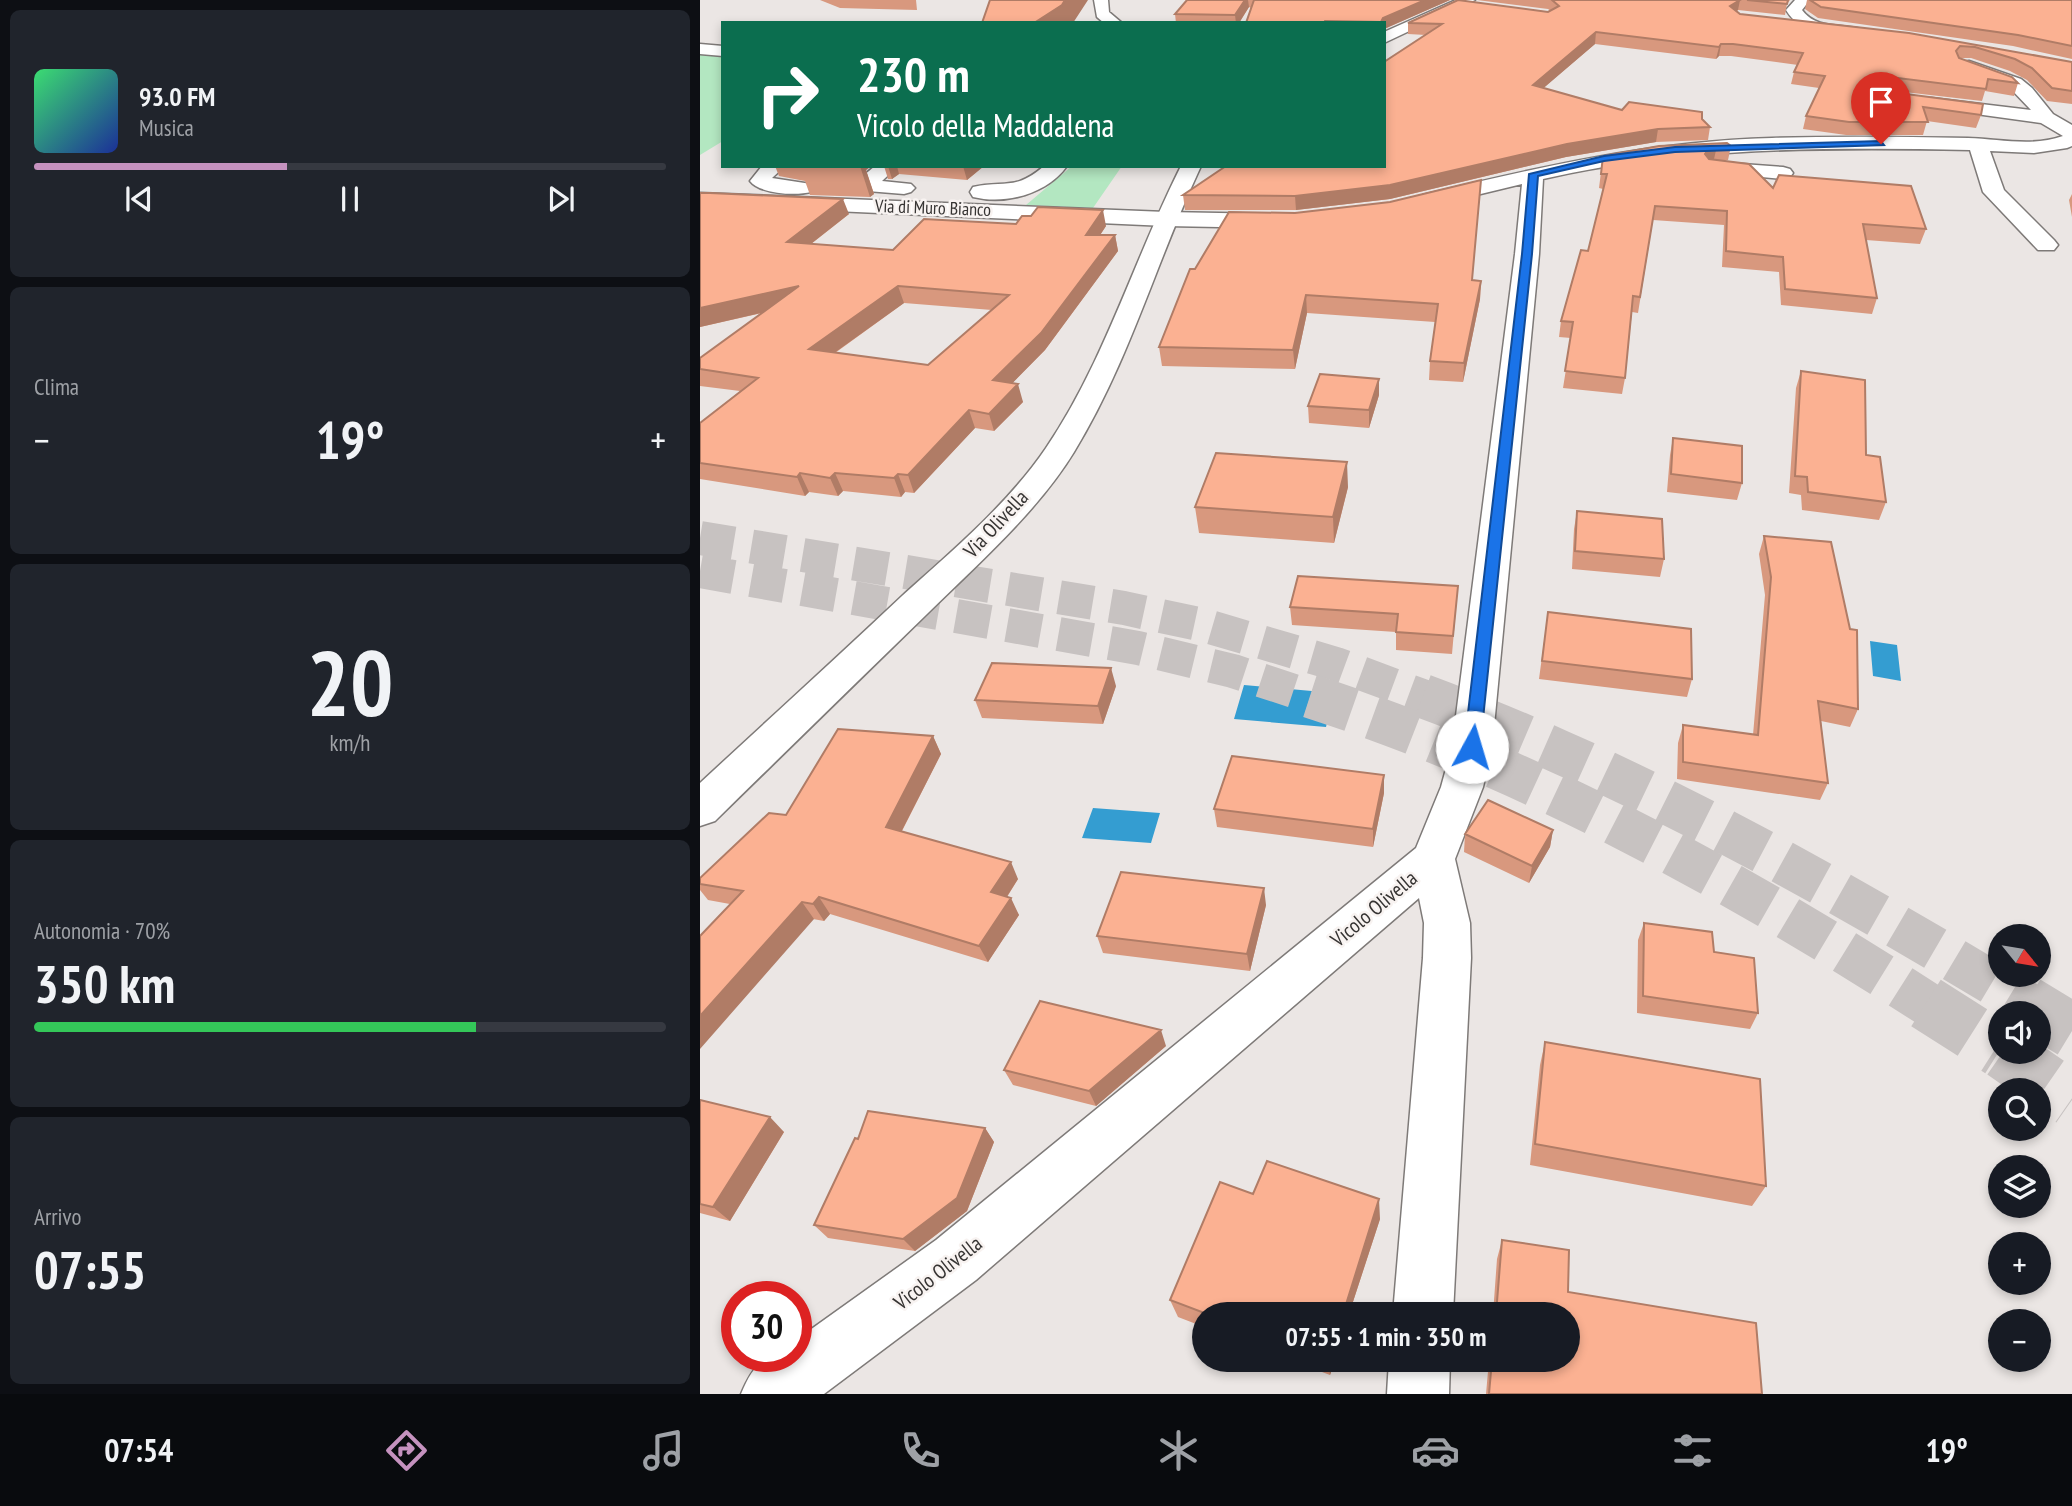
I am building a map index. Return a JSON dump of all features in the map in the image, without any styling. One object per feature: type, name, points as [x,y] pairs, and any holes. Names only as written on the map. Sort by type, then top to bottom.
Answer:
[{"type":"street","points":[[1101,0],[1102,14],[1111,21]]},
{"type":"street","points":[[1803,0],[1795,7],[1795,14],[1813,25]]},
{"type":"street","points":[[1386,37],[1463,2],[1483,8]]},
{"type":"street","points":[[1788,23],[1873,35]]},
{"type":"street","points":[[700,49],[721,51]]},
{"type":"street","points":[[1954,61],[2015,83],[2026,92],[2046,118],[2072,133]]},
{"type":"street","points":[[2015,83],[2045,80]]},
{"type":"street","points":[[1914,101],[2046,118]]},
{"type":"street","points":[[1411,204],[1533,174],[1656,151],[1727,146],[1978,144],[2043,147],[2056,146],[2072,139]]},
{"type":"street","points":[[1978,144],[1994,192],[2046,245]]},
{"type":"street","points":[[1604,159],[1783,173]]},
{"type":"street","points":[[772,168],[760,181],[804,188],[862,186],[1013,192],[1035,185],[1055,168]]},
{"type":"street","points":[[862,186],[885,168]]},
{"type":"street","name":"Via Olivella","points":[[700,808],[965,557],[1037,481],[1067,439],[1098,385],[1145,277],[1166,219],[1190,168]]},
{"type":"street","name":"Vicolo Olivella","points":[[772,1394],[956,1260],[1433,859],[1462,786],[1472,747],[1527,254],[1533,174]]},
{"type":"street","name":"Via di Muro Bianco","points":[[700,199],[1166,219],[1296,220]]},
{"type":"street","points":[[1424,1302],[1447,958],[1447,923],[1433,859]]},
{"type":"street","points":[[1418,1394],[1419,1372]]},
{"type":"green space","points":[[700,51],[721,53],[721,142],[700,155]]},
{"type":"green space","points":[[1070,168],[1121,168],[1093,208],[1026,205]]},
{"type":"water","points":[[1870,641],[1897,645],[1901,681],[1873,676]]},
{"type":"water","points":[[1244,685],[1334,693],[1326,727],[1234,719]]},
{"type":"water","points":[[1093,808],[1160,813],[1151,843],[1082,838]]},
{"type":"building","points":[[990,0],[1065,0],[1062,5],[1037,21],[983,21]]},
{"type":"building","points":[[1187,0],[1245,0],[1235,15],[1175,14]]},
{"type":"building","points":[[1254,0],[1425,0],[1382,21],[1247,21]]},
{"type":"building","points":[[1458,0],[1548,12],[1559,6],[1552,0],[1740,0],[1730,6],[1740,14],[1909,33],[2072,62],[2072,91],[2052,88],[2032,68],[2015,59],[1975,47],[1960,46],[1956,51],[1959,58],[2012,77],[2018,83],[1988,79],[1986,89],[1890,77],[1880,85],[1891,92],[1983,104],[1981,115],[1923,107],[1928,122],[1849,122],[1806,116],[1825,76],[1794,72],[1803,53],[1733,44],[1721,44],[1719,47],[1596,32],[1533,85],[1622,110],[1629,102],[1702,112],[1702,119],[1710,127],[1658,129],[1567,144],[1390,185],[1295,196],[1183,195],[1223,168],[1386,168],[1386,61],[1442,24],[1408,23]]},
{"type":"building","points":[[1747,0],[1788,0],[1787,4]]},
{"type":"building","points":[[1810,0],[2072,0],[2072,46],[2018,35],[1821,7]]},
{"type":"building","points":[[1727,143],[1731,146],[1709,148],[1705,154],[1709,159],[1749,164],[1773,188],[1779,175],[1911,186],[1926,229],[1863,224],[1877,298],[1785,289],[1783,257],[1726,251],[1727,211],[1655,206],[1640,297],[1633,296],[1625,378],[1565,371],[1573,322],[1561,321],[1581,250],[1588,251],[1607,174],[1601,174],[1603,156],[1659,146]]},
{"type":"building","points":[[1481,180],[1472,280],[1481,281],[1464,363],[1430,361],[1438,304],[1306,295],[1293,350],[1159,347],[1190,269],[1195,269],[1229,212],[1295,213],[1390,202]]},
{"type":"building","points":[[700,193],[843,199],[787,242],[893,250],[924,219],[1016,224],[1022,216],[1031,216],[1038,207],[1103,210],[1086,235],[1115,235],[1041,333],[993,380],[1018,384],[989,414],[969,410],[908,475],[898,474],[894,478],[835,473],[830,478],[800,473],[797,477],[700,463],[700,423],[758,378],[700,369],[700,358],[799,286],[700,308]],"holes":[[[898,286],[1009,295],[928,365],[809,349]]]},
{"type":"building","points":[[1801,371],[1865,380],[1866,455],[1880,457],[1886,502],[1808,492],[1807,477],[1795,476]]},
{"type":"building","points":[[1320,374],[1379,379],[1369,410],[1308,406]]},
{"type":"building","points":[[1673,438],[1742,446],[1742,483],[1671,474]]},
{"type":"building","points":[[1216,453],[1347,462],[1333,517],[1195,507]]},
{"type":"building","points":[[1577,511],[1662,519],[1664,559],[1575,551]]},
{"type":"building","points":[[1764,536],[1831,542],[1850,629],[1857,630],[1858,709],[1818,701],[1828,783],[1683,762],[1683,725],[1758,735],[1771,577]]},
{"type":"building","points":[[1298,576],[1458,586],[1453,636],[1396,632],[1398,614],[1290,607]]},
{"type":"building","points":[[1548,612],[1691,629],[1692,679],[1542,661]]},
{"type":"building","points":[[992,663],[1111,668],[1098,706],[975,700]]},
{"type":"building","points":[[838,729],[933,736],[886,827],[1011,862],[991,892],[1011,898],[979,946],[819,897],[813,904],[802,902],[700,1016],[700,936],[743,891],[700,884],[700,878],[769,813],[786,815]]},
{"type":"building","points":[[1232,756],[1384,775],[1373,829],[1214,809]]},
{"type":"building","points":[[1488,800],[1553,830],[1532,866],[1465,834]]},
{"type":"building","points":[[1121,872],[1264,888],[1247,954],[1097,936]]},
{"type":"building","points":[[1644,923],[1712,932],[1714,952],[1754,958],[1758,1013],[1643,996]]},
{"type":"building","points":[[1040,1001],[1161,1030],[1089,1091],[1004,1070]]},
{"type":"building","points":[[1545,1042],[1760,1079],[1766,1186],[1535,1144]]},
{"type":"building","points":[[700,1100],[770,1117],[713,1207],[700,1204]]},
{"type":"building","points":[[868,1111],[985,1128],[957,1198],[903,1239],[814,1225],[855,1138],[858,1139]]},
{"type":"building","points":[[1267,1161],[1379,1199],[1347,1302],[1192,1302],[1192,1308],[1170,1300],[1220,1182],[1253,1194]]},
{"type":"building","points":[[1502,1240],[1569,1250],[1568,1292],[1756,1323],[1762,1394],[1489,1394],[1491,1372],[1580,1372],[1580,1302],[1497,1302]]},
{"type":"tunnel","points":[[700,538],[1124,608],[1203,625],[1336,664],[1428,698]]},
{"type":"tunnel","points":[[700,571],[1138,648],[1233,671],[1315,698]]},
{"type":"tunnel","points":[[1310,696],[1392,725],[1551,792],[1706,871],[1782,914],[1929,1005]]},
{"type":"tunnel","points":[[1423,696],[1502,727],[1657,797],[1808,876],[2022,1001]]},
{"type":"tunnel","points":[[1926,1003],[1988,1042]]},
{"type":"tunnel","points":[[2051,1018],[2072,1031]]},
{"type":"tunnel","points":[[2020,1064],[2072,1100]]},
{"type":"route","points":[[1472,747],[1527,254],[1533,174],[1604,159],[1675,149],[1775,144],[1881,144]]}]
